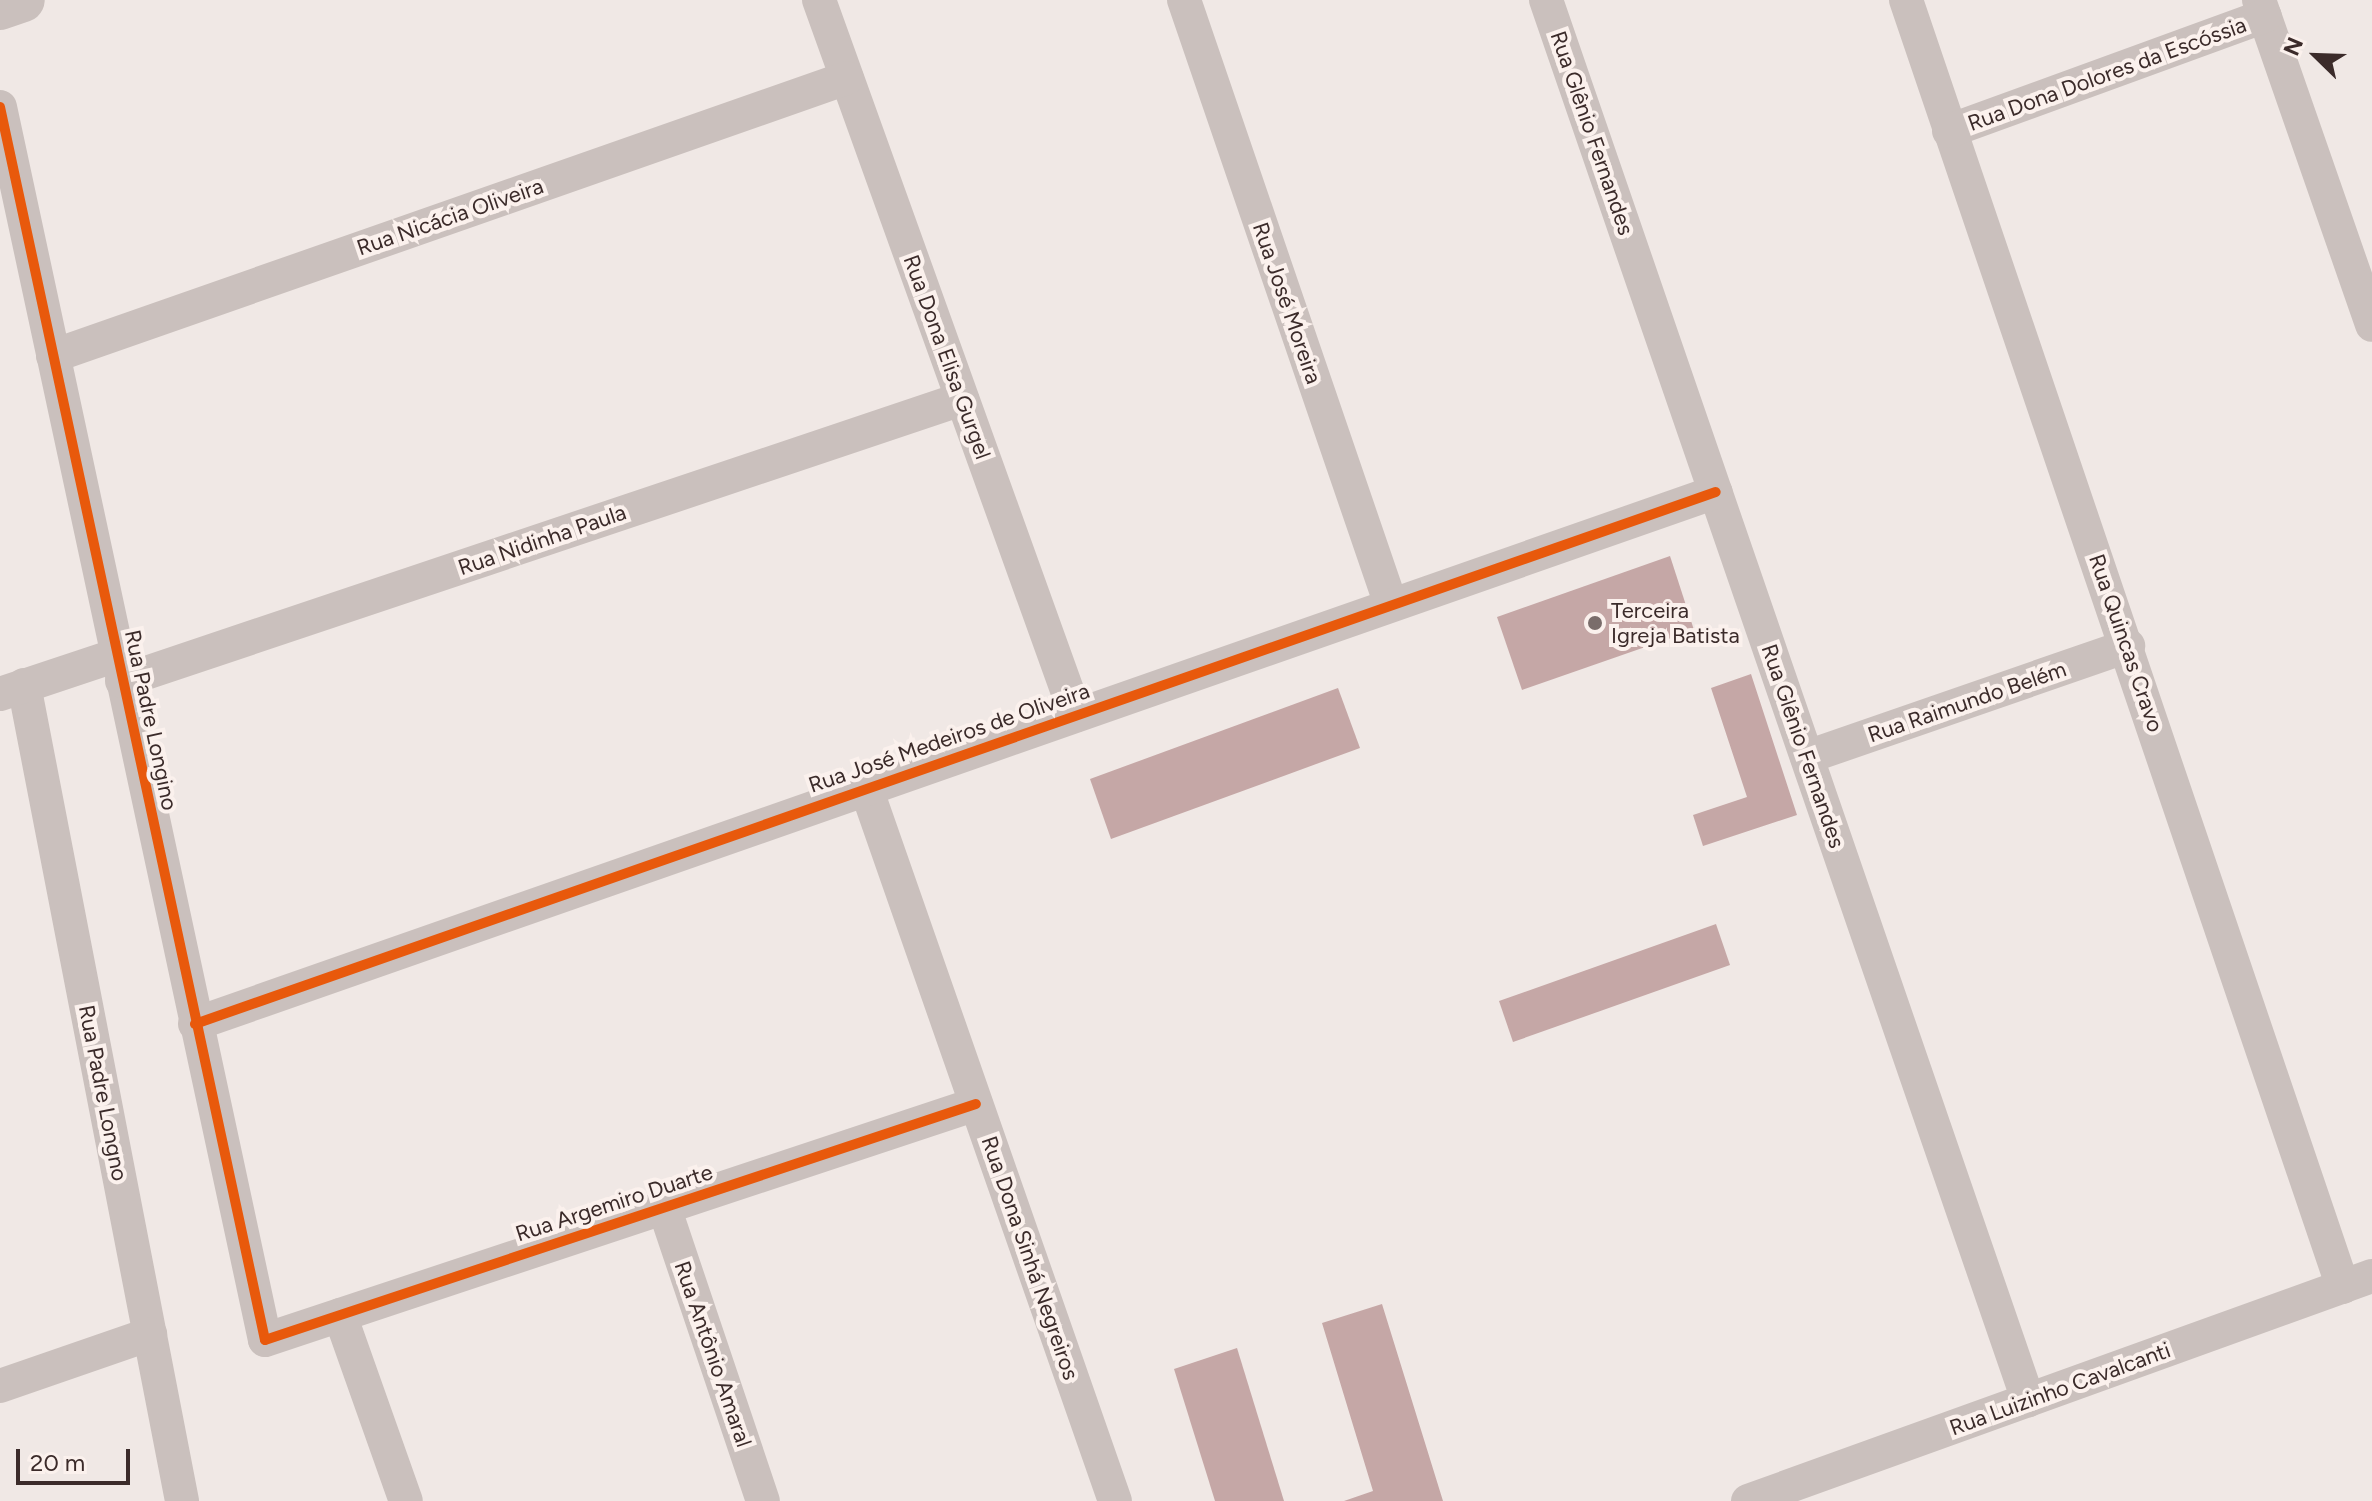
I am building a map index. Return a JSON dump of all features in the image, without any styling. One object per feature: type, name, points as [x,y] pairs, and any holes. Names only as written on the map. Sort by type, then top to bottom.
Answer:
[{"type":"street","points":[[0,8],[23,0]]},
{"type":"street","name":"Rua Dona Elisa Gurgel","points":[[819,0],[1076,715]]},
{"type":"street","name":"Rua José Moreira","points":[[1184,0],[1391,605]]},
{"type":"street","name":"Rua Glênio Fernandes","points":[[1546,0],[2028,1400]]},
{"type":"street","name":"Rua Quincas Cravo","points":[[1906,0],[2128,646],[2358,1281]]},
{"type":"street","points":[[2262,8],[2372,325]]},
{"type":"street","name":"Rua Dona Dolores da Escóssia","points":[[1949,131],[2262,8]]},
{"type":"street","name":"Rua Nicácia Oliveira","points":[[53,356],[847,78]]},
{"type":"street","name":"Rua Padre Longino","points":[[0,107],[265,1340]]},
{"type":"street","name":"Rua Nidinha Paula","points":[[12,690],[119,668],[962,399]]},
{"type":"street","name":"Rua José Medeiros de Oliveira","points":[[195,1024],[1716,492]]},
{"type":"street","name":"Rua Raimundo Belém","points":[[1807,757],[2128,646]]},
{"type":"street","name":"Rua Padre Longno","points":[[12,690],[150,1334],[182,1501]]},
{"type":"street","name":"Rua Dona Sinhá Negreiros","points":[[866,788],[1115,1501]]},
{"type":"street","name":"Rua Argemiro Duarte","points":[[265,1340],[976,1104]]},
{"type":"street","name":"Rua Antônio Amaral","points":[[664,1207],[763,1501]]},
{"type":"street","name":"Rua Luizinho Cavalcanti","points":[[1748,1501],[1820,1489],[2028,1400],[2358,1281]]},
{"type":"street","points":[[340,1315],[406,1501]]},
{"type":"street","points":[[0,1386],[150,1334]]},
{"type":"building","name":"Terceira Igreja Batista","points":[[1670,556],[1694,630],[1522,690],[1497,617]]},
{"type":"building","points":[[1751,674],[1797,815],[1703,846],[1693,815],[1747,797],[1711,688]]},
{"type":"building","points":[[1338,688],[1360,748],[1111,839],[1090,779]]},
{"type":"building","points":[[1716,924],[1730,965],[1513,1042],[1499,1001]]},
{"type":"building","points":[[1382,1304],[1443,1501],[1344,1501],[1373,1491],[1322,1323]]},
{"type":"building","points":[[1237,1348],[1284,1501],[1215,1501],[1174,1369]]},
{"type":"cycle path","points":[[0,107],[265,1340],[976,1104]]},
{"type":"cycle path","points":[[195,1024],[1716,492]]},
{"type":"place","name":"Terceira Igreja Batista","points":[[1595,623]]}]
